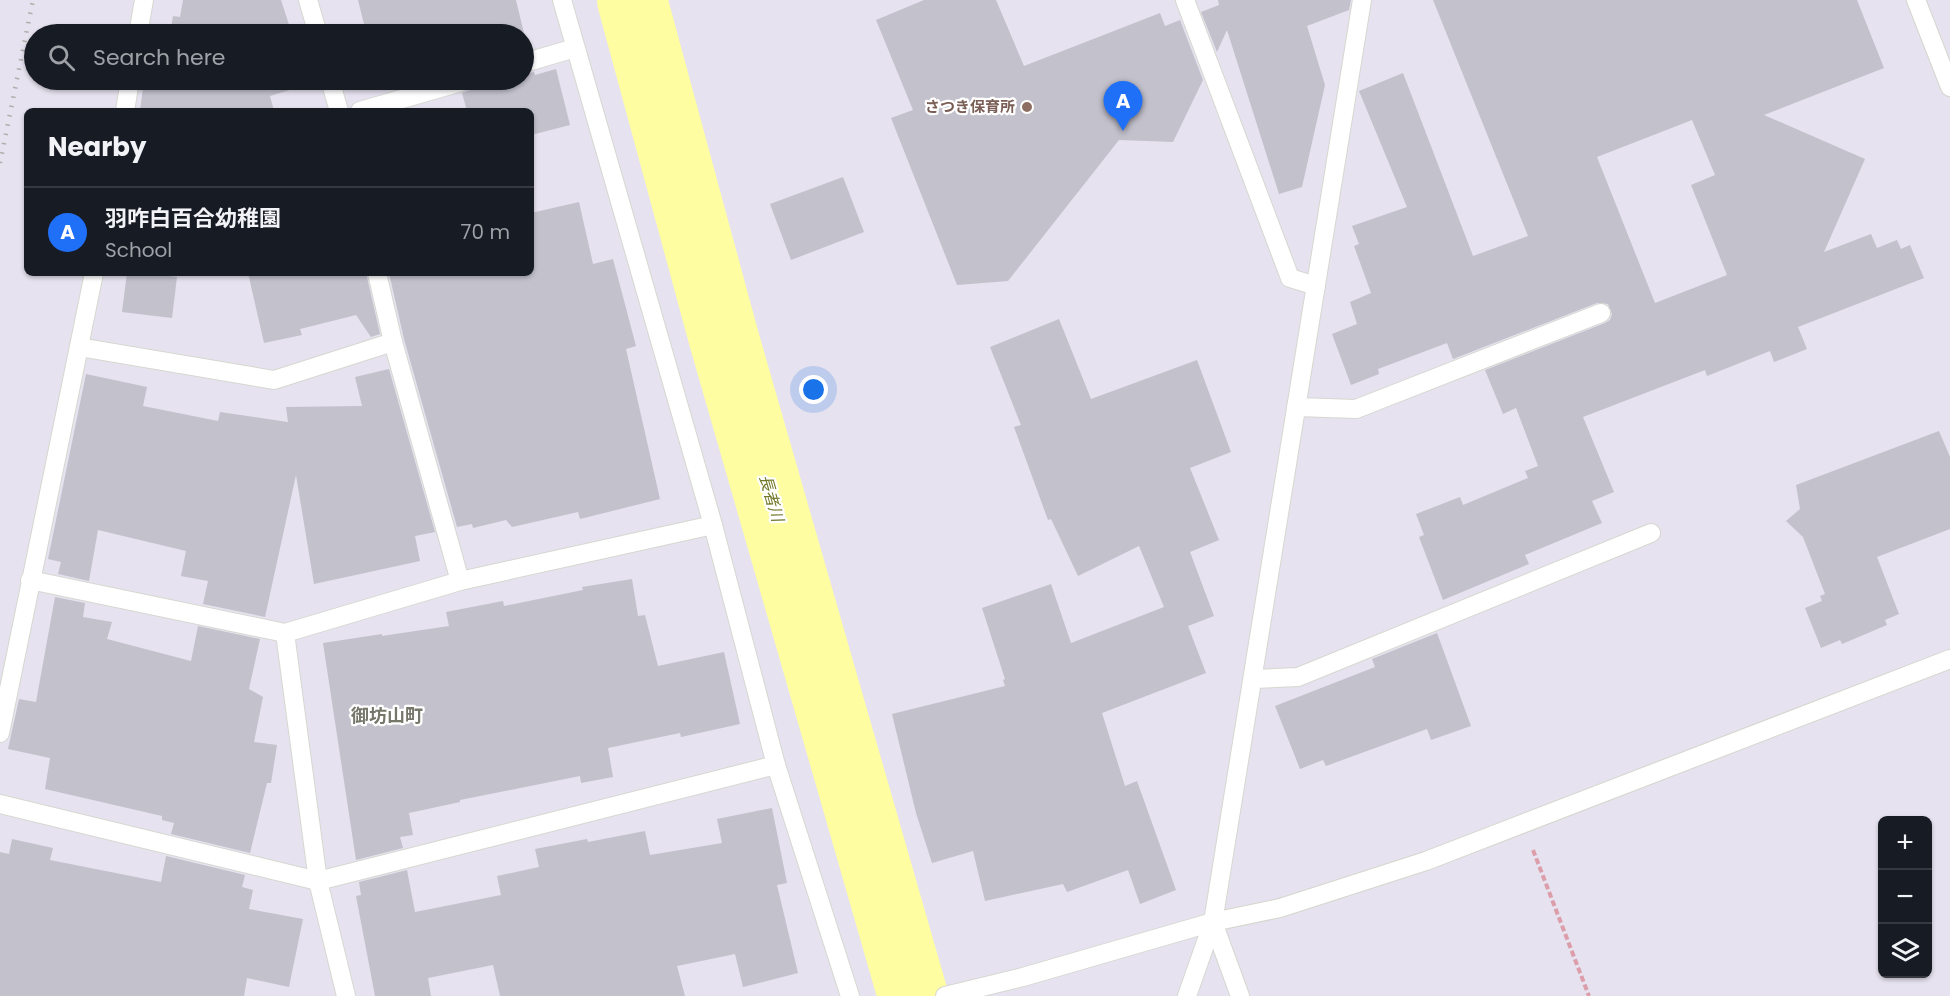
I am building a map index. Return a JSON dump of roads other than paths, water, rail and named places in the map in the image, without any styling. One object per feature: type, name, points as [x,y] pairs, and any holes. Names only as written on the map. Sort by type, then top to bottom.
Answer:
[{"type":"street","points":[[140,24],[144,0]]},
{"type":"street","points":[[308,0],[315,24]]},
{"type":"street","points":[[562,0],[713,525],[777,765],[850,996]]},
{"type":"street","points":[[1185,0],[1290,278],[1316,286]]},
{"type":"street","points":[[1187,996],[1214,922],[1362,0]]},
{"type":"street","points":[[1916,0],[1950,87]]},
{"type":"street","points":[[534,60],[575,48]]},
{"type":"street","points":[[125,108],[128,90]]},
{"type":"street","points":[[333,90],[338,108]]},
{"type":"street","points":[[370,108],[433,90]]},
{"type":"street","points":[[0,733],[93,276]]},
{"type":"street","points":[[378,276],[393,342],[460,581]]},
{"type":"street","points":[[1296,407],[1356,409],[1601,313]]},
{"type":"street","points":[[79,347],[274,380],[393,342]]},
{"type":"street","points":[[30,580],[285,633],[460,581],[713,525]]},
{"type":"street","points":[[1253,679],[1298,677],[1651,533]]},
{"type":"street","points":[[285,633],[318,881],[346,996]]},
{"type":"street","points":[[945,996],[1023,977],[1214,922],[1280,908],[1426,861],[1950,659]]},
{"type":"street","points":[[0,804],[318,881],[777,765]]},
{"type":"street","points":[[1214,922],[1240,996]]},
{"type":"waterway","name":"長者川","points":[[632,0],[724,339],[913,996]]},
{"type":"railway","points":[[28,24],[33,0]]},
{"type":"railway","points":[[0,163],[24,44]]},
{"type":"place","name":"さつき保育所","points":[[1027,107]]},
{"type":"place","name":"羽咋白百合幼稚園","points":[[1123,131]]},
{"type":"district","name":"御坊山町","points":[[387,716]]}]
